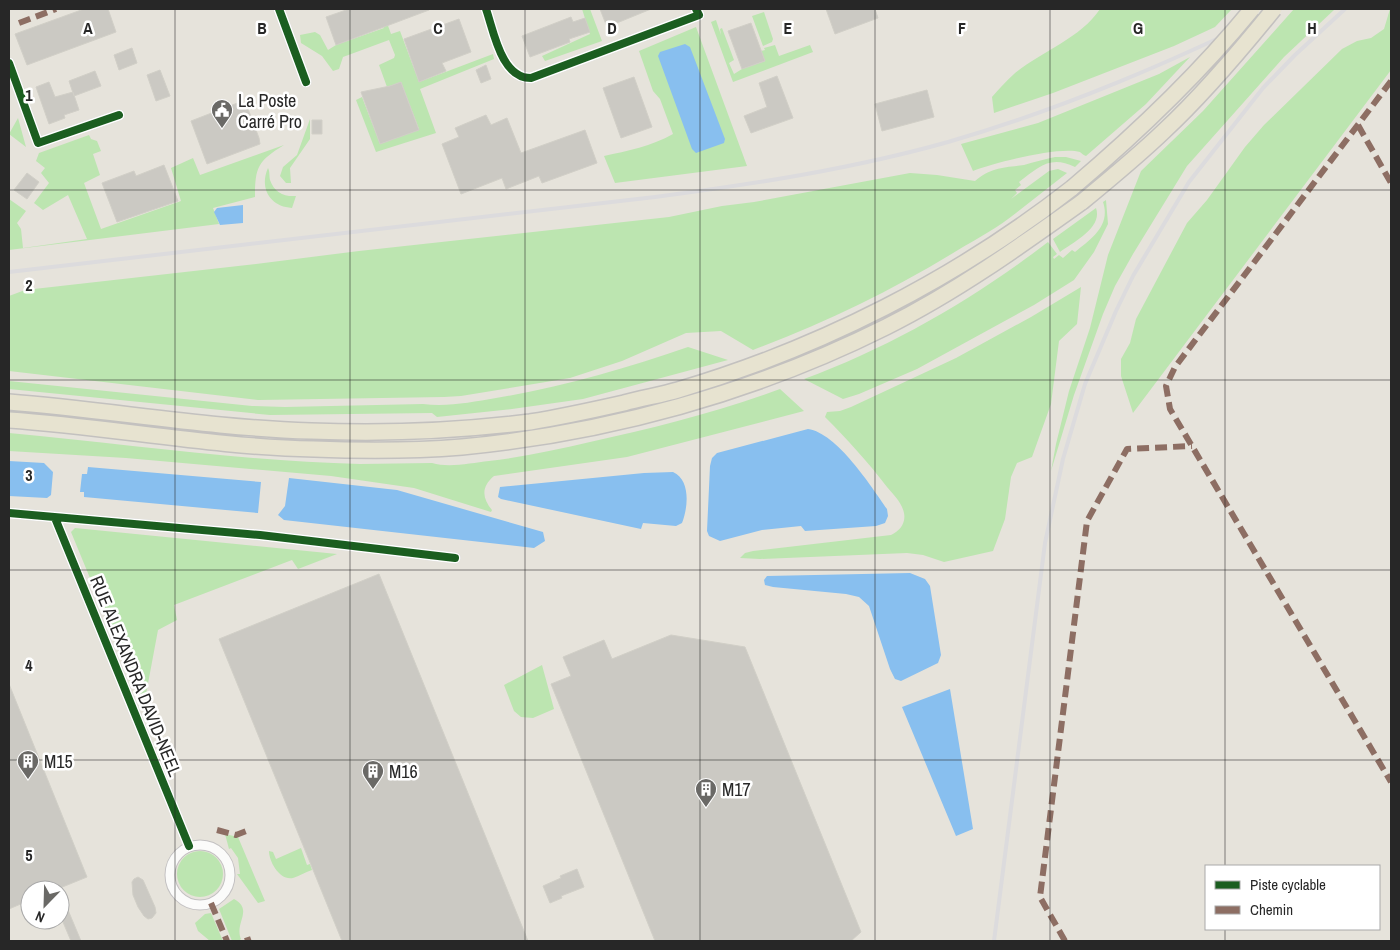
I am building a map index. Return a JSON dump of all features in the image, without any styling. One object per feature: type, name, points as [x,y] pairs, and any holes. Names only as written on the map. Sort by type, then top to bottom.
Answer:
[{"type":"highway","points":[[9,402],[233,426],[311,431],[391,432],[458,429],[533,421],[678,390],[743,368],[812,341],[878,311],[959,266],[1014,230],[1072,188],[1114,153],[1182,88],[1252,9]]},
{"type":"highway","points":[[9,420],[232,444],[321,450],[393,450],[460,447],[536,438],[605,426],[686,405],[817,359],[886,327],[953,290],[996,262],[1082,202],[1127,165],[1165,130],[1252,37],[1274,9]]},
{"type":"street","points":[[279,9],[306,82]]},
{"type":"street","points":[[486,9],[504,61],[513,72],[524,78],[539,76],[699,15],[696,9]]},
{"type":"street","points":[[9,62],[38,143],[119,114]]},
{"type":"street","points":[[9,513],[260,535],[455,558]]},
{"type":"street","name":"RUE ALEXANDRA DAVID-NEEL","points":[[55,518],[189,846]]},
{"type":"street","points":[[203,844],[214,847],[226,858],[231,870],[230,884],[223,896],[211,903],[198,905],[185,901],[175,892],[170,879],[170,867],[178,854],[189,846],[203,844]]},
{"type":"green space","points":[[377,9],[382,9],[391,34],[400,31],[419,82],[493,54],[494,59],[420,89],[436,133],[376,152],[356,100],[362,97],[380,144],[419,129],[401,82],[387,87],[379,65],[394,58],[395,55],[389,40],[343,57],[339,69],[333,71],[322,56],[301,43],[300,35],[315,32],[320,35],[328,50],[336,45],[384,28]]},
{"type":"green space","points":[[582,9],[590,9],[602,41],[545,61],[542,56],[590,34]]},
{"type":"green space","points":[[1100,9],[1232,9],[1215,27],[1174,46],[1053,93],[994,113],[992,97],[1008,79],[1024,66],[1082,29]]},
{"type":"green space","points":[[1294,9],[1335,9],[1284,57],[1187,166],[1115,286],[1074,395],[1051,471],[1069,391],[1090,328],[1108,255],[1141,171],[1203,111]]},
{"type":"green space","points":[[1390,9],[1391,70],[1133,413],[1121,376],[1121,359],[1130,343],[1136,319],[1187,223],[1207,200],[1245,147],[1264,125],[1342,49],[1357,41],[1371,38],[1384,29]]},
{"type":"green space","points":[[764,12],[773,39],[772,42],[763,46],[752,16]]},
{"type":"green space","points":[[716,20],[721,35],[720,29],[722,28],[734,60],[729,63],[734,74],[742,69],[765,61],[761,51],[765,50],[764,48],[775,45],[779,56],[810,45],[813,52],[733,82],[711,22]]},
{"type":"green space","points":[[696,27],[747,166],[615,183],[604,156],[648,145],[673,134],[660,99],[653,91],[639,51]]},
{"type":"green space","points":[[1190,57],[1146,104],[1086,156],[1080,152],[1057,151],[1011,160],[973,171],[961,144],[1038,123],[1159,74]]},
{"type":"green space","points":[[18,118],[26,147],[9,134]]},
{"type":"green space","points":[[310,119],[310,139],[290,168],[291,183],[286,183],[280,176],[283,167],[297,155]]},
{"type":"green space","points":[[89,135],[91,139],[97,141],[101,151],[93,154],[100,175],[84,183],[101,229],[181,201],[171,168],[193,158],[200,175],[284,145],[268,156],[260,166],[256,178],[255,197],[213,208],[219,224],[9,250],[9,199],[26,211],[17,223],[21,229],[23,248],[87,239],[68,195],[43,210],[34,203],[49,183],[41,173],[45,168],[36,161],[39,153]]},
{"type":"green space","points":[[1055,157],[1066,157],[1081,161],[1075,167],[1059,162],[1045,164],[1019,182],[1021,185],[1015,190],[1017,193],[1011,199],[1049,171],[1058,169],[1067,173],[995,228],[884,292],[806,329],[753,350],[721,331],[686,333],[622,361],[570,378],[461,396],[444,397],[258,400],[9,371],[9,296],[25,290],[669,217],[910,173],[975,181],[981,176],[998,169]]},
{"type":"green space","points":[[268,168],[270,180],[277,191],[287,196],[296,196],[292,208],[278,204],[268,195],[265,183]]},
{"type":"green space","points":[[1106,200],[1108,224],[1094,252],[1074,280],[1034,305],[917,369],[859,394],[843,399],[804,379],[868,352],[931,320],[991,283],[1048,242],[1057,254],[1053,257],[1054,259],[1059,255],[1063,258],[1072,250],[1075,252],[1093,237],[1102,225],[1105,211],[1103,202]]},
{"type":"green space","points":[[1096,208],[1097,215],[1091,228],[1086,234],[1060,252],[1053,239]]},
{"type":"green space","points":[[1081,287],[1077,324],[1059,341],[1051,404],[1032,457],[1017,463],[1011,477],[1005,519],[993,551],[944,562],[923,555],[907,553],[760,559],[740,558],[745,553],[753,551],[891,535],[897,531],[902,526],[904,517],[900,502],[865,460],[825,417],[827,412],[840,411],[851,407],[956,358]]},
{"type":"green space","points":[[688,347],[728,360],[583,399],[437,417],[432,413],[270,415],[9,389],[9,381],[252,406],[451,404],[520,394],[569,383],[641,363]]},
{"type":"green space","points":[[780,389],[804,411],[627,457],[494,476],[487,484],[484,493],[486,501],[492,510],[491,512],[414,488],[331,476],[126,458],[9,451],[9,433],[184,452],[272,459],[360,464],[432,463],[460,465],[540,453],[638,431],[710,412]]},
{"type":"green space","points":[[75,528],[337,554],[298,569],[292,560],[174,605],[177,620],[158,630],[144,705],[71,532]]},
{"type":"green space","points":[[542,665],[554,709],[533,718],[521,717],[514,711],[504,685]]},
{"type":"green space","points":[[225,834],[238,837],[265,901],[258,903],[237,874],[240,874],[238,858],[231,848],[229,849]]},
{"type":"green space","points":[[301,848],[307,865],[310,864],[312,870],[293,878],[284,877],[273,865],[269,851],[273,852],[276,859]]},
{"type":"green space","points":[[196,851],[204,851],[213,855],[219,861],[223,874],[219,887],[213,893],[204,897],[196,897],[187,893],[181,887],[177,878],[177,870],[181,861],[187,855]]},
{"type":"green space","points":[[234,899],[243,908],[240,928],[241,939],[239,941],[232,941],[219,909]]},
{"type":"green space","points":[[211,913],[223,941],[210,941],[198,931],[195,923],[205,914]]},
{"type":"water","points":[[685,44],[690,47],[725,139],[724,143],[696,153],[692,149],[658,56],[660,52]]},
{"type":"water","points":[[243,205],[243,223],[220,225],[214,212],[217,208]]},
{"type":"water","points":[[808,429],[830,440],[852,462],[887,509],[888,516],[885,523],[876,526],[805,531],[801,526],[762,530],[720,541],[709,536],[707,531],[712,458],[717,453]]},
{"type":"water","points":[[9,461],[44,463],[53,472],[51,495],[47,498],[9,496]]},
{"type":"water","points":[[88,467],[261,482],[258,513],[84,497],[84,492],[80,492],[82,474],[87,474]]},
{"type":"water","points":[[673,472],[683,481],[687,502],[682,523],[676,526],[643,523],[641,529],[498,497],[500,487],[644,473]]},
{"type":"water","points":[[289,478],[397,490],[543,532],[545,541],[534,548],[284,520],[278,515],[285,506]]},
{"type":"water","points":[[910,573],[925,579],[930,586],[941,655],[938,663],[901,681],[895,679],[890,669],[869,606],[859,597],[773,587],[765,585],[764,580],[767,576]]},
{"type":"water","points":[[950,689],[973,829],[956,836],[902,707]]},
{"type":"building","points":[[84,9],[108,9],[116,32],[27,65],[15,34]]},
{"type":"building","points":[[349,9],[429,10],[336,45],[326,17]]},
{"type":"building","points":[[600,9],[651,9],[607,27]]},
{"type":"building","points":[[826,9],[875,9],[878,18],[835,34]]},
{"type":"building","points":[[571,17],[573,22],[585,18],[590,32],[569,39],[570,42],[530,57],[522,36]]},
{"type":"building","points":[[459,19],[471,52],[442,63],[446,71],[419,82],[404,39]]},
{"type":"building","points":[[751,23],[765,61],[742,69],[728,31]]},
{"type":"building","points":[[132,48],[137,63],[119,70],[114,55]]},
{"type":"building","points":[[486,65],[491,79],[481,83],[476,70]]},
{"type":"building","points":[[160,70],[170,96],[156,101],[147,75]]},
{"type":"building","points":[[95,71],[101,86],[74,96],[69,81]]},
{"type":"building","points":[[777,76],[793,118],[751,133],[744,116],[767,107],[759,83]]},
{"type":"building","points":[[634,77],[652,127],[621,138],[603,88]]},
{"type":"building","points":[[49,82],[55,97],[73,92],[79,110],[64,115],[65,118],[49,124],[36,87]]},
{"type":"building","points":[[401,82],[419,130],[380,144],[361,92]]},
{"type":"building","points":[[927,90],[934,117],[882,131],[875,104]]},
{"type":"building","name":"La Poste Carré Pro","points":[[240,102],[242,108],[247,106],[260,144],[207,164],[191,121]]},
{"type":"building","points":[[486,115],[491,125],[507,118],[521,153],[585,130],[597,163],[542,183],[539,176],[506,189],[502,178],[461,194],[442,144],[459,137],[455,128]]},
{"type":"building","points":[[312,120],[322,120],[322,134],[312,134]]},
{"type":"building","points":[[164,165],[178,201],[117,222],[102,183],[134,171],[136,176]]},
{"type":"building","points":[[27,173],[39,182],[27,199],[14,190]]},
{"type":"building","name":"M16","points":[[379,574],[528,941],[342,941],[219,639]]},
{"type":"building","name":"M17","points":[[671,635],[745,647],[861,932],[851,941],[655,941],[551,684],[571,676],[563,657],[604,640],[612,659]]},
{"type":"building","name":"M15","points":[[9,684],[87,877],[70,884],[70,880],[20,880],[20,904],[9,909]]},
{"type":"building","points":[[577,869],[584,887],[561,896],[562,898],[550,903],[543,886]]},
{"type":"building","points":[[138,877],[143,880],[155,907],[156,913],[152,918],[148,919],[144,916],[133,895],[132,882]]},
{"type":"building","points":[[70,915],[81,941],[71,941],[66,930],[70,930]]},
{"type":"railway","points":[[9,272],[655,197],[729,187],[839,168],[912,152],[1033,115],[1117,83],[1280,9]]},
{"type":"railway","points":[[994,941],[1045,543],[1063,459],[1085,384],[1133,276],[1189,182],[1263,88],[1295,55],[1345,9]]},
{"type":"marked path","points":[[19,23],[56,9]]},
{"type":"marked path","points":[[1391,81],[1175,367],[1166,386],[1170,409],[1391,782]]},
{"type":"marked path","points":[[1358,125],[1391,183]]},
{"type":"marked path","points":[[1065,941],[1040,897],[1087,521],[1127,449],[1192,446]]},
{"type":"marked path","points":[[217,830],[236,835],[249,830]]},
{"type":"marked path","points":[[211,903],[227,941]]},
{"type":"marked path","points":[[245,941],[251,939]]},
{"type":"cycle path","points":[[279,9],[306,82]]},
{"type":"cycle path","points":[[486,9],[500,52],[506,62],[512,70],[521,76],[531,78],[699,15],[696,9]]},
{"type":"cycle path","points":[[9,63],[38,143],[119,115]]},
{"type":"cycle path","points":[[9,513],[260,535],[455,558]]},
{"type":"cycle path","points":[[55,518],[189,846]]},
{"type":"place","name":"La Poste Carré Pro","points":[[222,129]]},
{"type":"place","name":"M15","points":[[28,780]]},
{"type":"place","name":"M16","points":[[373,790]]},
{"type":"place","name":"M17","points":[[706,808]]}]
